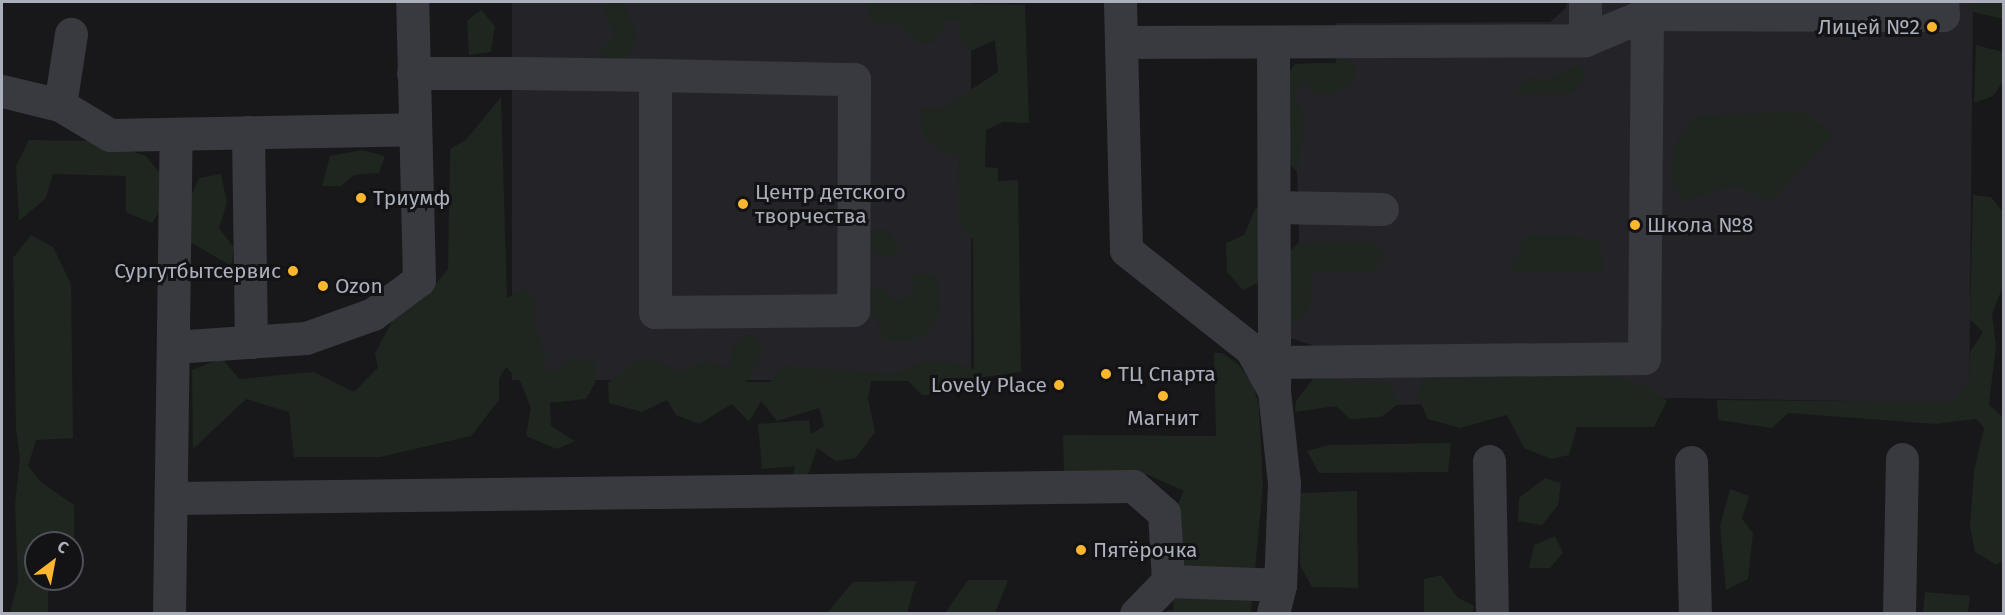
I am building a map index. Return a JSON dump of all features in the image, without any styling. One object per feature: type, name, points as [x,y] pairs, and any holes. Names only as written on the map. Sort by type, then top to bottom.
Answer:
[{"type":"lane","points":[[173,347],[306,338],[373,314],[419,280],[412,2]]},
{"type":"lane","points":[[1119,2],[1126,250],[1251,349],[1274,377]]},
{"type":"lane","points":[[1585,2],[1585,40]]},
{"type":"lane","points":[[1121,42],[1585,40],[1647,14],[1942,15],[1942,2]]},
{"type":"lane","points":[[1274,377],[1644,358],[1647,14]]},
{"type":"lane","points":[[60,105],[71,34]]},
{"type":"lane","points":[[1168,581],[1276,599],[1284,483],[1274,377],[1273,43]]},
{"type":"lane","points":[[413,73],[655,75],[854,79],[853,310],[655,312],[655,75]]},
{"type":"lane","points":[[2,91],[60,105],[110,135],[415,129]]},
{"type":"lane","points":[[248,132],[251,342]]},
{"type":"lane","points":[[169,614],[176,134]]},
{"type":"lane","points":[[1274,207],[1382,209]]},
{"type":"lane","points":[[1899,614],[1902,459]]},
{"type":"lane","points":[[1489,461],[1492,614]]},
{"type":"lane","points":[[1691,462],[1695,614]]},
{"type":"lane","points":[[171,498],[1133,486],[1164,513],[1168,581],[1136,614]]},
{"type":"shaded area","name":"Центр детского творчества","points":[[512,2],[971,2],[971,380],[512,380]]},
{"type":"shaded area","points":[[866,2],[1025,5],[1029,123],[1003,122],[986,130],[985,167],[998,168],[998,181],[1018,180],[1021,372],[962,380],[950,395],[922,395],[908,381],[871,381],[868,399],[875,432],[856,458],[836,461],[817,448],[807,478],[793,474],[795,466],[762,469],[758,424],[809,420],[811,434],[824,426],[819,408],[777,421],[761,401],[749,422],[732,404],[699,424],[676,415],[667,400],[642,412],[609,403],[608,383],[638,360],[659,362],[681,372],[706,361],[732,368],[731,348],[748,334],[762,342],[759,361],[746,382],[770,382],[784,366],[896,374],[921,362],[949,361],[974,369],[973,240],[959,222],[958,155],[946,153],[924,138],[920,108],[941,109],[998,72],[995,40],[971,51],[959,42],[960,20],[946,20],[934,43],[918,44],[899,24],[872,24]]},
{"type":"shaded area","name":"Школа №8","points":[[1567,2],[1973,2],[1969,403],[1681,398],[1312,407],[1315,346],[1284,336],[1286,255],[1299,242],[1297,171],[1283,159],[1295,64],[1337,63],[1336,23],[1550,22],[1565,9]]},
{"type":"shaded area","points":[[1967,2],[2003,2],[2003,19],[1973,12]]},
{"type":"shaded area","points":[[625,3],[637,37],[626,60],[602,66],[600,49],[615,36],[601,4]]},
{"type":"shaded area","points":[[481,10],[495,26],[491,52],[469,55],[467,21]]},
{"type":"shaded area","points":[[1976,45],[2003,52],[2004,80],[1993,96],[1974,103]]},
{"type":"shaded area","points":[[1337,51],[1358,69],[1354,81],[1335,94],[1315,94],[1306,82],[1294,94],[1305,121],[1297,171],[1283,159],[1285,79],[1295,64],[1336,63]]},
{"type":"shaded area","points":[[1580,64],[1586,74],[1573,94],[1514,94],[1526,77],[1547,80]]},
{"type":"shaded area","points":[[501,97],[507,298],[525,288],[535,301],[533,322],[546,355],[542,370],[558,371],[570,358],[595,361],[595,383],[586,399],[550,403],[551,426],[575,441],[557,449],[526,436],[531,408],[521,383],[506,367],[499,379],[499,400],[471,436],[380,457],[294,457],[289,412],[246,399],[193,449],[192,370],[222,358],[239,379],[314,372],[354,392],[378,368],[375,353],[394,318],[425,297],[448,269],[450,149],[466,140]]},
{"type":"shaded area","points":[[1803,111],[1834,135],[1772,201],[1736,185],[1681,202],[1670,176],[1676,141],[1696,116]]},
{"type":"shaded area","points":[[29,140],[100,141],[146,156],[164,178],[164,204],[152,223],[126,212],[126,176],[53,174],[46,198],[19,221],[16,166]]},
{"type":"shaded area","points":[[362,150],[385,156],[379,173],[354,175],[341,186],[322,186],[330,156]]},
{"type":"shaded area","points":[[221,174],[227,203],[219,228],[234,248],[231,266],[187,240],[189,201],[199,178]]},
{"type":"shaded area","points":[[1973,195],[1991,197],[2003,212],[2003,286],[1992,314],[1996,345],[1989,405],[2003,417],[2004,558],[1997,565],[1975,552],[1970,527],[1974,471],[1984,428],[1976,419],[1935,424],[1788,413],[1772,428],[1718,420],[1717,400],[1953,402],[1969,382],[1970,352],[1983,332],[1970,319]]},
{"type":"shaded area","points":[[1256,207],[1265,213],[1264,280],[1243,290],[1227,272],[1226,243],[1244,235]]},
{"type":"shaded area","points":[[888,229],[900,251],[882,257],[865,246],[870,230]]},
{"type":"shaded area","points":[[31,235],[53,247],[71,284],[73,438],[36,440],[28,466],[41,482],[74,505],[74,531],[24,531],[24,591],[48,591],[48,613],[10,613],[18,581],[15,504],[20,459],[16,429],[13,258]]},
{"type":"shaded area","points":[[1526,235],[1569,235],[1600,241],[1603,272],[1510,272]]},
{"type":"shaded area","points":[[1373,242],[1387,256],[1375,272],[1312,272],[1312,299],[1301,320],[1284,325],[1286,255],[1299,243]]},
{"type":"shaded area","points":[[911,274],[937,275],[940,310],[933,331],[908,341],[884,341],[867,298],[878,285],[896,301],[915,293]]},
{"type":"shaded area","points":[[1214,353],[1222,353],[1238,364],[1253,384],[1259,406],[1263,485],[1251,613],[1156,613],[1173,610],[1175,510],[1184,491],[1146,474],[1064,474],[1063,435],[1216,436]]},
{"type":"shaded area","points":[[1591,371],[1647,386],[1667,401],[1654,427],[1577,427],[1569,455],[1551,459],[1524,448],[1507,415],[1460,428],[1428,419],[1417,395],[1423,377]]},
{"type":"shaded area","points":[[1313,379],[1390,383],[1397,405],[1381,417],[1350,419],[1336,406],[1295,412],[1296,401]]},
{"type":"shaded area","points":[[1451,443],[1448,472],[1319,473],[1307,451],[1329,445]]},
{"type":"shaded area","points":[[1545,478],[1561,483],[1558,505],[1542,525],[1518,521],[1519,498]]},
{"type":"shaded area","points":[[1730,489],[1749,496],[1742,519],[1753,533],[1748,579],[1726,590],[1720,526]]},
{"type":"shaded area","points":[[1357,491],[1358,588],[1312,587],[1300,565],[1300,493]]},
{"type":"shaded area","points":[[1555,536],[1563,553],[1550,568],[1529,568],[1534,545]]},
{"type":"shaded area","points":[[1441,575],[1458,598],[1474,606],[1473,613],[1424,613],[1424,579]]},
{"type":"shaded area","points":[[968,580],[1008,580],[995,613],[945,613]]},
{"type":"shaded area","points":[[916,581],[907,613],[827,613],[853,582]]},
{"type":"shaded area","points":[[1925,592],[1970,596],[1968,613],[1923,613]]},
{"type":"place","name":"Лицей №2","points":[[1932,27]]},
{"type":"place","name":"Триумф","points":[[361,198]]},
{"type":"place","name":"Центр детского творчества","points":[[743,204]]},
{"type":"place","name":"Школа №8","points":[[1635,225]]},
{"type":"place","name":"Сургутбытсервис","points":[[293,271]]},
{"type":"place","name":"Ozon","points":[[323,286]]},
{"type":"place","name":"ТЦ Спарта","points":[[1106,374]]},
{"type":"place","name":"Lovely Place","points":[[1059,385]]},
{"type":"place","name":"Магнит","points":[[1163,396]]},
{"type":"place","name":"Пятёрочка","points":[[1081,550]]}]
